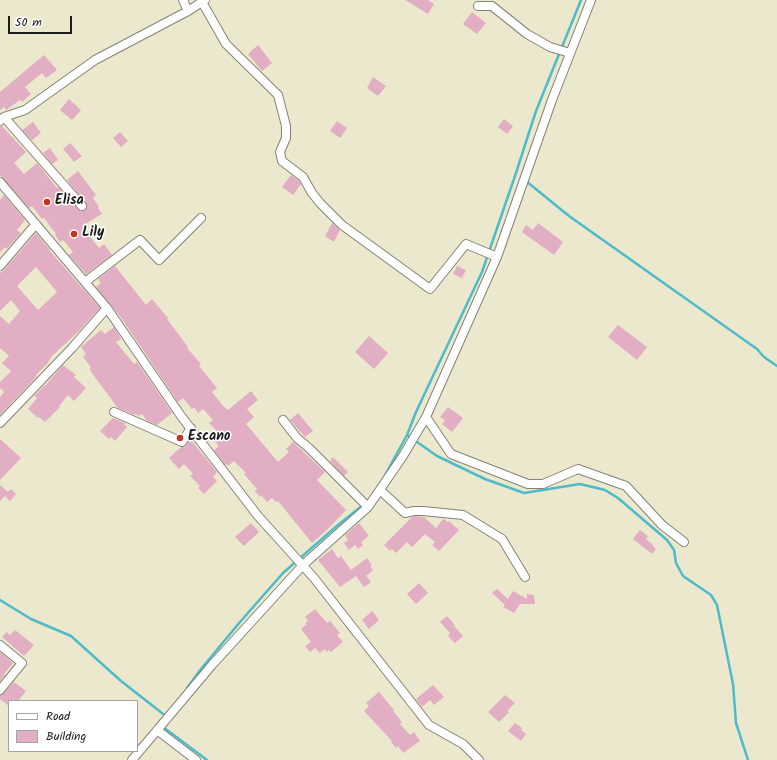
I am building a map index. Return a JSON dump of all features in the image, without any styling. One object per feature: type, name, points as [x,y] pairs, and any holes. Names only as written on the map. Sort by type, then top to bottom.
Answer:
[{"type":"street","points":[[183,0],[188,11]]},
{"type":"street","points":[[132,760],[212,665],[303,565],[368,507],[403,456],[426,417],[497,257],[521,187],[527,175],[552,100],[591,0]]},
{"type":"street","points":[[82,206],[2,119],[25,110],[95,60],[204,1],[226,44],[278,95],[286,126],[286,138],[280,152],[282,161],[303,177],[312,193],[320,203],[342,225],[430,289],[466,244],[497,257]]},
{"type":"street","points":[[478,6],[492,6],[527,34],[550,47],[570,53]]},
{"type":"street","points":[[0,182],[107,308],[181,416],[258,516],[303,565],[429,725],[463,744],[479,760]]},
{"type":"street","points":[[85,282],[140,240],[159,260],[201,218]]},
{"type":"street","points":[[0,266],[36,224]]},
{"type":"street","points":[[0,423],[72,348],[107,308]]},
{"type":"street","points":[[114,412],[182,442],[191,428]]},
{"type":"street","points":[[426,417],[451,454],[528,484],[543,484],[578,469],[626,486],[662,525],[684,542]]},
{"type":"street","points":[[283,420],[297,438],[368,507]]},
{"type":"street","points":[[380,490],[404,513],[414,510],[463,515],[502,539],[526,577]]},
{"type":"street","points":[[0,645],[22,663],[0,690]]},
{"type":"street","points":[[157,730],[196,760]]},
{"type":"building","points":[[405,0],[428,0],[434,4],[428,14]]},
{"type":"building","points":[[472,12],[486,23],[477,34],[463,24]]},
{"type":"building","points":[[258,45],[272,63],[262,71],[248,54]]},
{"type":"building","points":[[44,55],[57,70],[46,78],[42,73],[25,87],[31,94],[22,102],[20,100],[6,110],[4,107],[0,110],[0,92]]},
{"type":"building","points":[[373,77],[386,86],[378,96],[367,88]]},
{"type":"building","points":[[69,99],[81,110],[72,120],[60,110]]},
{"type":"building","points":[[504,119],[513,126],[507,134],[498,127]]},
{"type":"building","points":[[337,121],[347,128],[340,138],[330,131]]},
{"type":"building","points":[[33,122],[41,133],[32,140],[22,130]]},
{"type":"building","points":[[0,126],[2,126],[26,152],[14,163],[24,174],[37,163],[57,188],[58,187],[81,211],[86,210],[87,205],[67,180],[78,171],[96,195],[93,198],[102,214],[82,226],[99,248],[104,244],[112,255],[86,274],[69,255],[73,252],[63,240],[60,242],[44,218],[42,219],[32,206],[29,208],[0,175]]},
{"type":"building","points":[[120,132],[128,141],[121,147],[113,138]]},
{"type":"building","points":[[70,143],[82,156],[74,162],[63,149]]},
{"type":"building","points":[[50,148],[58,160],[52,164],[43,153]]},
{"type":"building","points":[[291,175],[301,184],[293,195],[282,187]]},
{"type":"building","points":[[4,195],[25,220],[17,230],[21,233],[7,249],[5,247],[0,252],[0,200]]},
{"type":"building","points":[[332,223],[340,230],[334,242],[325,236]]},
{"type":"building","points":[[538,223],[563,242],[554,255],[522,232],[526,225],[533,230]]},
{"type":"building","points":[[36,233],[100,308],[78,332],[52,356],[49,362],[36,375],[36,377],[0,415],[0,397],[4,392],[0,388],[0,382],[11,371],[2,363],[9,356],[0,348],[0,316],[9,324],[20,311],[11,300],[0,311],[0,273]],"holes":[[[36,267],[57,292],[38,310],[17,286]]]},
{"type":"building","points":[[115,266],[146,305],[152,299],[168,318],[167,319],[188,347],[187,348],[201,364],[199,366],[217,388],[212,392],[223,406],[228,410],[251,391],[258,400],[247,409],[254,417],[246,424],[278,462],[289,452],[286,449],[293,442],[325,472],[317,480],[346,510],[312,543],[278,501],[276,502],[272,498],[267,502],[261,495],[260,497],[255,491],[257,489],[244,474],[246,473],[234,461],[228,466],[226,464],[225,465],[214,450],[219,446],[213,439],[216,437],[213,434],[217,431],[209,423],[213,420],[203,409],[198,413],[194,407],[192,409],[183,398],[178,402],[122,319],[96,287],[101,283],[98,279]]},
{"type":"building","points":[[457,266],[466,270],[462,278],[453,274]]},
{"type":"building","points":[[618,325],[647,347],[637,360],[608,337]]},
{"type":"building","points":[[114,327],[121,339],[116,342],[134,364],[137,362],[172,413],[157,425],[147,421],[142,414],[139,416],[136,414],[135,415],[118,408],[91,372],[91,367],[83,357],[86,354],[81,347],[101,330],[105,334]]},
{"type":"building","points":[[369,336],[388,353],[374,369],[355,352]]},
{"type":"building","points":[[63,365],[76,375],[74,377],[86,388],[74,401],[68,395],[59,406],[60,407],[45,422],[28,409],[37,398],[34,396],[46,385]]},
{"type":"building","points":[[448,407],[463,418],[452,432],[442,424],[445,420],[440,417]]},
{"type":"building","points":[[298,413],[313,431],[305,437],[290,420]]},
{"type":"building","points":[[113,418],[125,423],[124,424],[127,427],[115,441],[111,437],[109,439],[100,431]]},
{"type":"building","points":[[0,439],[21,458],[0,480]]},
{"type":"building","points":[[190,439],[217,472],[213,477],[217,481],[204,494],[198,488],[200,486],[190,476],[193,474],[184,464],[179,469],[169,458],[181,447],[185,447]]},
{"type":"building","points":[[333,457],[348,472],[344,476],[330,461]]},
{"type":"building","points":[[0,485],[8,492],[11,489],[16,494],[10,501],[5,496],[0,501]]},
{"type":"building","points":[[412,517],[424,517],[436,528],[443,519],[448,522],[449,521],[459,530],[439,551],[432,545],[435,542],[425,534],[412,547],[407,542],[396,553],[392,549],[390,551],[384,545]]},
{"type":"building","points":[[251,523],[259,532],[244,546],[235,537]]},
{"type":"building","points":[[359,523],[369,536],[361,542],[363,545],[358,549],[355,545],[349,550],[344,543],[348,540],[345,535]]},
{"type":"building","points":[[640,530],[648,536],[646,539],[656,549],[652,554],[633,539]]},
{"type":"building","points":[[332,549],[338,558],[341,556],[351,570],[367,558],[372,565],[370,566],[373,570],[366,576],[371,582],[364,587],[356,576],[340,587],[318,560]]},
{"type":"building","points":[[419,583],[428,593],[416,604],[407,594]]},
{"type":"building","points":[[497,589],[508,599],[513,591],[527,599],[527,594],[534,595],[535,604],[520,604],[514,613],[503,607],[505,605],[492,593]]},
{"type":"building","points":[[315,609],[327,623],[330,621],[340,633],[337,635],[343,642],[331,652],[329,650],[327,652],[325,649],[320,653],[315,648],[310,652],[305,646],[311,642],[301,629],[307,624],[305,623],[308,621],[305,617]]},
{"type":"building","points":[[372,611],[379,620],[369,629],[362,620]]},
{"type":"building","points":[[447,616],[463,636],[455,643],[448,636],[450,633],[440,622]]},
{"type":"building","points":[[15,630],[34,645],[24,656],[2,637],[7,632],[10,635]]},
{"type":"building","points":[[0,652],[13,663],[0,681]]},
{"type":"building","points":[[14,682],[26,691],[19,700],[8,700],[8,705],[0,699],[0,695],[4,693]]},
{"type":"building","points":[[433,685],[444,697],[434,705],[430,700],[422,707],[416,699]]},
{"type":"building","points":[[379,692],[402,722],[400,724],[410,735],[414,732],[420,741],[403,753],[398,746],[396,748],[391,742],[392,741],[364,711],[369,706],[366,703]]},
{"type":"building","points":[[505,695],[515,703],[507,711],[509,712],[499,722],[488,712]]},
{"type":"building","points":[[515,723],[522,728],[521,730],[526,734],[521,741],[508,731]]},
{"type":"waterway","points":[[383,479],[407,435],[416,412],[482,272],[536,111],[581,0]]},
{"type":"waterway","points":[[526,181],[569,216],[757,349],[764,357],[777,366]]},
{"type":"waterway","points":[[407,435],[437,456],[485,479],[524,493],[580,484],[605,490],[618,498],[667,540],[674,550],[676,563],[683,576],[711,595],[717,605],[733,684],[736,723],[748,760]]},
{"type":"waterway","points":[[187,688],[240,622],[283,573],[363,505]]},
{"type":"waterway","points":[[0,600],[31,619],[71,636],[121,681],[167,717]]},
{"type":"waterway","points":[[163,727],[207,760]]},
{"type":"place","name":"Elisa","points":[[47,202]]},
{"type":"place","name":"Lily","points":[[74,234]]},
{"type":"place","name":"Escano","points":[[180,438]]}]
